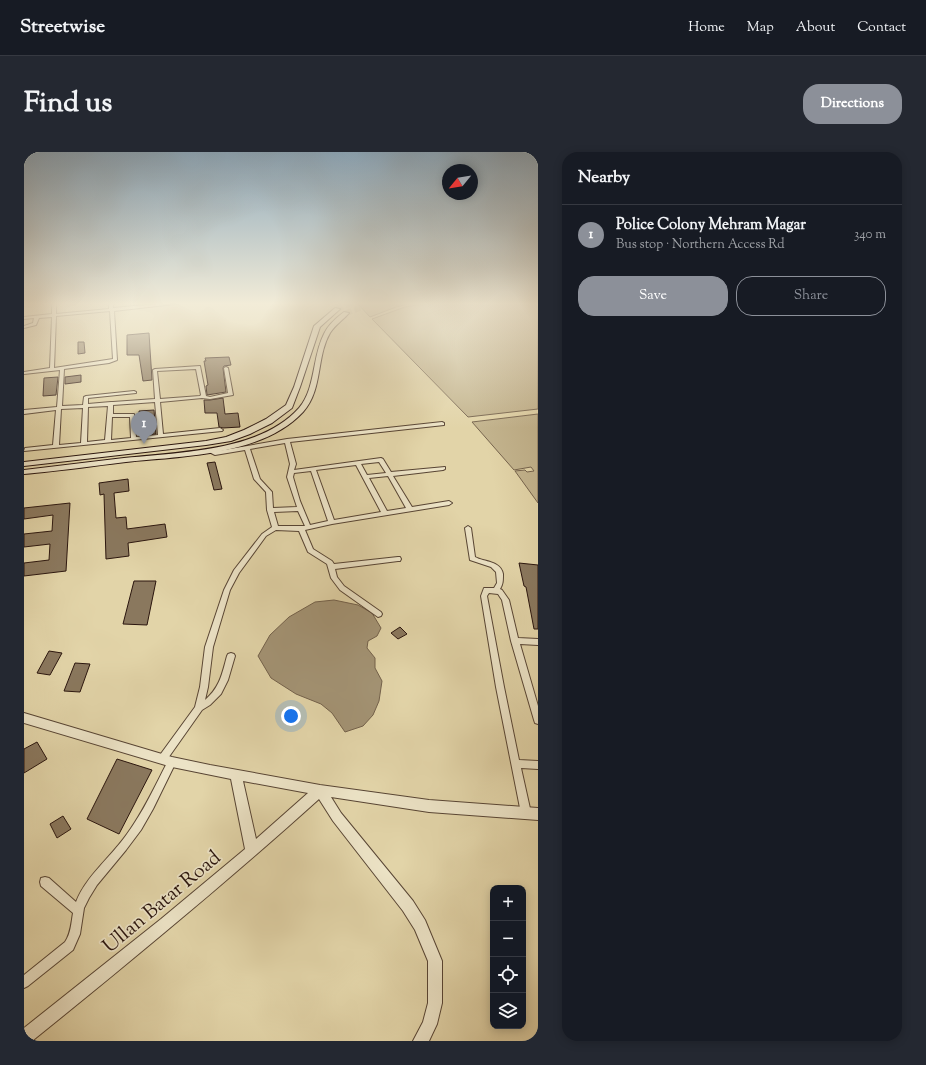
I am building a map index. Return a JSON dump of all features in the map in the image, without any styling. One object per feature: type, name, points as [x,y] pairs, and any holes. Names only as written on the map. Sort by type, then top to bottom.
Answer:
[{"type":"main road","points":[[24,472],[189,449],[228,439],[247,432],[269,421],[289,406],[298,387],[311,344]]},
{"type":"main road","points":[[24,464],[189,449],[211,451],[251,441],[290,420],[302,410],[311,395],[323,344]]},
{"type":"street","points":[[52,370],[53,344]]},
{"type":"street","points":[[24,373],[62,369],[116,360],[115,344]]},
{"type":"street","points":[[161,436],[156,370],[189,367],[199,368],[203,388],[203,397]]},
{"type":"street","points":[[24,412],[111,403],[203,397],[210,398],[232,394],[226,368]]},
{"type":"street","points":[[56,447],[62,369]]},
{"type":"street","points":[[84,444],[85,405],[87,396],[134,392]]},
{"type":"street","points":[[108,442],[111,403]]},
{"type":"street","points":[[110,416],[132,416],[134,439]]},
{"type":"street","points":[[211,451],[218,453],[287,441],[442,424]]},
{"type":"street","points":[[25,450],[220,430]]},
{"type":"street","points":[[287,441],[293,464],[290,476],[310,550],[328,562],[334,578],[342,588],[378,614]]},
{"type":"street","points":[[247,448],[257,479],[269,492],[270,510],[275,528]]},
{"type":"street","points":[[291,472],[381,460],[410,509]]},
{"type":"street","points":[[358,463],[385,514]]},
{"type":"street","points":[[366,477],[443,468]]},
{"type":"street","points":[[313,469],[332,522]]},
{"type":"street","points":[[24,982],[69,946],[73,941],[76,930],[77,910],[85,894],[137,828],[151,804],[168,760],[199,708],[204,687],[209,647],[227,590],[236,572],[264,535],[275,528],[305,528],[332,522],[449,503]]},
{"type":"street","points":[[270,510],[300,509]]},
{"type":"street","points":[[468,528],[472,558],[492,564],[499,571],[500,583],[496,590]]},
{"type":"street","points":[[331,567],[398,559]]},
{"type":"street","points":[[24,718],[168,760],[320,790],[429,806],[532,813],[517,764],[500,687],[484,596],[486,590],[496,590],[503,594],[505,600],[515,641],[538,720]]},
{"type":"street","points":[[515,641],[538,642]]},
{"type":"street","points":[[199,708],[212,700],[218,694],[231,656]]},
{"type":"street","points":[[517,764],[538,765]]},
{"type":"street","points":[[236,774],[252,851]]},
{"type":"street","points":[[320,790],[337,817],[408,906],[420,925],[435,961],[435,1003],[430,1024],[421,1041]]},
{"type":"street","name":"Ullan Batar Road","points":[[24,1038],[166,924],[252,851],[320,790]]},
{"type":"street","points":[[45,882],[77,910]]},
{"type":"shaded area","points":[[397,344],[538,344],[538,409],[468,417]]},
{"type":"shaded area","points":[[538,414],[538,503],[515,471],[534,471],[531,467],[514,470],[472,422]]},
{"type":"shaded area","points":[[334,600],[358,605],[372,613],[381,628],[377,636],[368,641],[367,648],[375,658],[375,668],[382,681],[379,701],[373,715],[363,726],[345,732],[332,713],[321,704],[296,694],[271,678],[258,656],[270,635],[289,617],[315,602]]},
{"type":"building","points":[[78,344],[84,344],[85,353],[78,354]]},
{"type":"building","points":[[127,344],[150,344],[152,380],[143,381],[139,355],[127,355]]},
{"type":"building","points":[[229,357],[231,365],[224,366],[223,368],[226,392],[207,395],[206,386],[208,385],[204,361],[206,361],[205,358]]},
{"type":"building","points":[[81,375],[81,382],[65,384],[65,377]]},
{"type":"building","points":[[58,377],[56,395],[43,396],[44,378]]},
{"type":"building","points":[[223,398],[225,414],[238,413],[240,427],[219,427],[217,413],[205,413],[204,400]]},
{"type":"building","points":[[154,410],[156,434],[143,435],[142,424],[140,425],[139,411]]},
{"type":"building","points":[[215,462],[222,489],[214,490],[207,463]]},
{"type":"building","points":[[128,479],[129,491],[114,493],[116,518],[126,517],[127,529],[165,524],[167,537],[128,543],[129,556],[106,559],[104,494],[100,495],[99,483]]},
{"type":"building","points":[[70,503],[66,571],[24,576],[24,563],[49,560],[50,544],[24,547],[24,534],[52,531],[53,515],[24,519],[24,508]]},
{"type":"building","points":[[519,563],[538,565],[538,629],[534,629],[526,587],[524,586]]},
{"type":"building","points":[[134,581],[156,581],[147,625],[123,624]]},
{"type":"building","points":[[400,627],[407,634],[398,639],[391,633]]},
{"type":"building","points":[[49,651],[62,653],[50,675],[37,673]]},
{"type":"building","points":[[75,663],[90,664],[80,692],[64,691]]},
{"type":"building","points":[[37,742],[47,759],[24,773],[24,749]]},
{"type":"building","points":[[117,759],[152,770],[119,834],[87,819]]},
{"type":"building","points":[[63,816],[71,829],[57,838],[50,824]]},
{"type":"place","name":"Police Colony Mehram Magar","points":[[144,444]]}]
